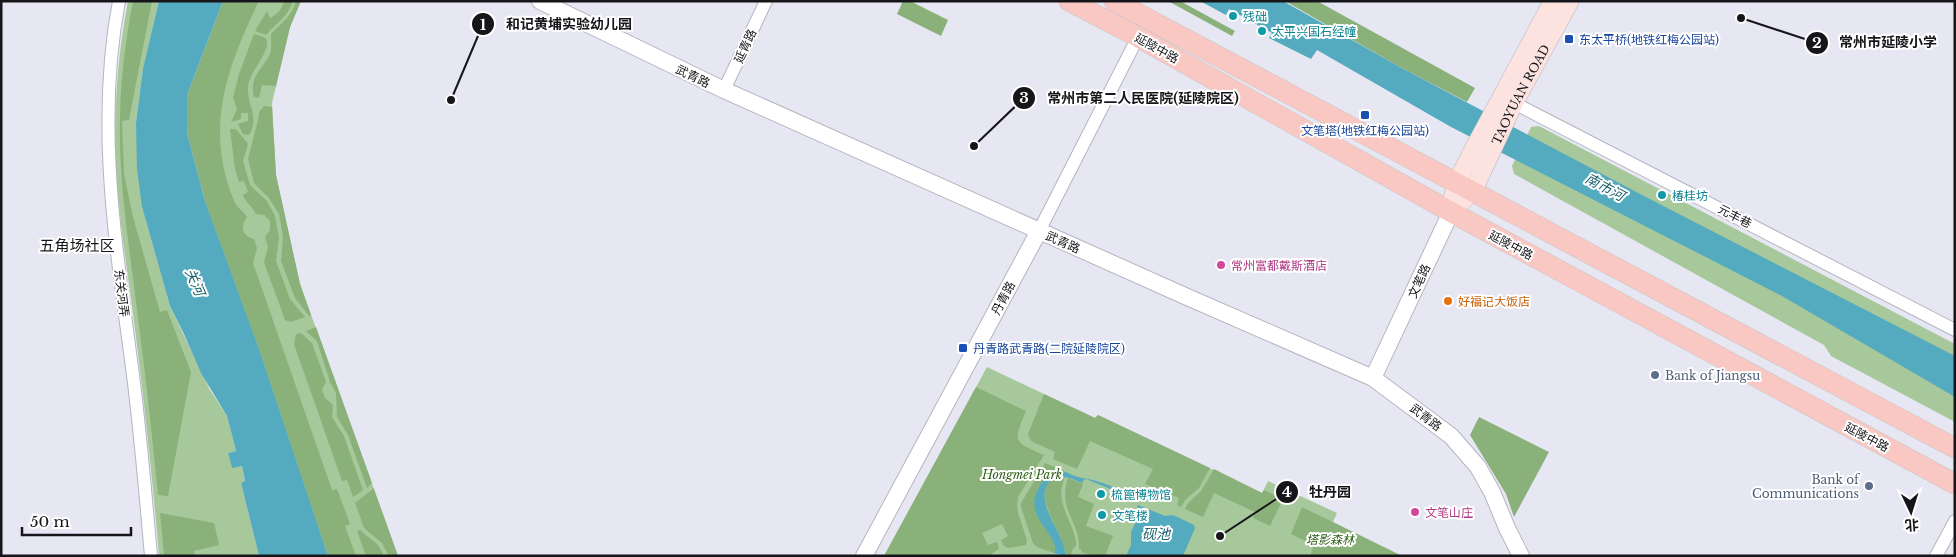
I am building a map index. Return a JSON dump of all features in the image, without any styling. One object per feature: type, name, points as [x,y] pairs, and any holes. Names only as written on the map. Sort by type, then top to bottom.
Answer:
[{"type":"main road","name":"延陵中路","points":[[1069,1],[1138,37],[1451,212],[1955,484]]},
{"type":"main road","name":"延陵中路","points":[[1114,1],[1955,448]]},
{"type":"main road","points":[[1465,186],[1472,152],[1507,107],[1553,1]]},
{"type":"main road","name":"TAOYUAN ROAD","points":[[1465,186],[1488,160],[1507,107],[1570,1]]},
{"type":"main road","name":"文笔路","points":[[1451,212],[1465,186]]},
{"type":"street","name":"东关河弄","points":[[119,1],[113,34],[108,96],[107,144],[112,214],[140,428],[151,556]]},
{"type":"street","name":"武青路","points":[[540,1],[724,90],[1373,378],[1451,436],[1478,467],[1492,492],[1521,556]]},
{"type":"street","name":"延青路","points":[[724,90],[766,1]]},
{"type":"street","name":"丹青路","points":[[864,556],[1039,231],[1138,37]]},
{"type":"street","name":"元丰巷","points":[[1507,107],[1955,330]]},
{"type":"street","name":"文笔路","points":[[1373,378],[1451,212]]},
{"type":"street","points":[[1936,556],[1955,521]]},
{"type":"green space","points":[[128,1],[159,1],[143,68],[136,123],[142,207],[170,306],[210,390],[227,416],[236,451],[228,453],[232,467],[242,466],[245,482],[241,483],[259,556],[159,556],[146,419],[120,214],[116,165],[115,123],[117,88],[122,36]]},
{"type":"green space","points":[[133,1],[152,1],[129,120],[122,121],[124,174],[133,217],[160,312],[167,310],[191,372],[168,496],[158,495],[122,185],[120,141],[121,88]]},
{"type":"green space","points":[[223,1],[301,1],[290,27],[272,103],[276,175],[300,284],[398,556],[328,556],[205,201]]},
{"type":"green space","points":[[223,1],[258,3],[228,76],[223,101],[220,125],[221,151],[226,176],[235,203],[247,217],[243,224],[243,231],[247,236],[254,239],[257,248],[253,263],[332,490],[337,489],[350,524],[345,526],[356,556],[328,556],[260,352],[205,201],[187,133],[187,95]]},
{"type":"green space","points":[[284,1],[293,1],[288,11],[266,35],[255,31],[267,11],[270,18],[279,11]]},
{"type":"green space","points":[[296,1],[301,1],[290,27],[276,86],[262,85],[259,98],[254,97],[253,83],[271,52],[271,34],[289,16]]},
{"type":"green space","points":[[903,1],[910,1],[948,20],[941,36],[897,14]]},
{"type":"green space","points":[[1168,1],[1180,1],[1235,31],[1232,36]]},
{"type":"green space","points":[[1285,1],[1317,1],[1475,88],[1467,102],[1398,66]]},
{"type":"green space","points":[[254,34],[265,38],[267,46],[249,82],[248,94],[253,122],[249,135],[243,134],[238,124],[248,121],[248,113],[241,113],[241,119],[231,122],[237,109],[233,98],[239,74]]},
{"type":"green space","points":[[264,106],[272,107],[276,175],[300,284],[311,315],[309,316],[295,298],[281,261],[283,237],[279,214],[269,198],[254,183],[248,159],[259,112]]},
{"type":"green space","points":[[1539,126],[1955,344],[1955,422],[1831,356],[1824,345],[1514,174],[1512,166],[1531,127]]},
{"type":"green space","points":[[230,129],[236,129],[248,144],[243,161],[250,185],[267,201],[275,216],[279,238],[276,261],[290,299],[305,317],[291,322],[285,320],[264,262],[268,247],[265,237],[270,230],[270,221],[264,215],[256,214],[243,195],[248,192],[244,181],[239,182],[235,169]]},
{"type":"green space","points":[[316,327],[372,483],[367,488],[348,435],[337,417],[336,393],[330,382],[317,341],[306,331]]},
{"type":"green space","points":[[301,333],[312,343],[326,382],[322,390],[325,398],[333,405],[332,417],[344,436],[363,490],[353,497],[347,480],[342,481],[294,344],[296,334]]},
{"type":"green space","name":"Hongmei Park","points":[[987,367],[1095,418],[1098,415],[1262,493],[1268,481],[1337,513],[1333,522],[1402,556],[884,556]]},
{"type":"green space","points":[[976,387],[1026,411],[1019,429],[1018,440],[1026,447],[1044,455],[1018,497],[1018,513],[1027,540],[1026,545],[1008,548],[1004,546],[1001,540],[1008,536],[1002,524],[982,533],[988,545],[997,542],[999,549],[988,556],[884,556]]},
{"type":"green space","points":[[1044,394],[1095,418],[1098,415],[1210,468],[1199,488],[1185,500],[1181,507],[1177,505],[1179,498],[1145,484],[1153,469],[1090,441],[1077,469],[1053,459],[1055,452],[1031,441],[1028,434]]},
{"type":"green space","points":[[1479,417],[1549,452],[1514,517],[1506,494],[1470,435]]},
{"type":"green space","points":[[1045,463],[1064,471],[1049,474],[1037,490],[1038,517],[1054,541],[1054,553],[1037,547],[1033,543],[1021,507],[1021,503]]},
{"type":"green space","points":[[1214,469],[1262,493],[1264,490],[1283,499],[1270,526],[1253,518],[1255,512],[1214,493],[1203,517],[1185,509],[1188,503],[1201,491]]},
{"type":"green space","points":[[1058,477],[1065,477],[1061,495],[1064,510],[1076,541],[1076,547],[1074,547],[1071,554],[1073,556],[1065,556],[1064,548],[1046,501],[1045,491],[1048,482]]},
{"type":"green space","points":[[1068,478],[1083,484],[1078,497],[1094,504],[1086,526],[1113,536],[1105,556],[1092,556],[1081,552],[1082,550],[1079,549],[1076,530],[1065,499]]},
{"type":"green space","points":[[374,488],[398,556],[389,556],[382,543],[364,528],[355,503]]},
{"type":"green space","name":"塔影森林","points":[[1302,507],[1402,556],[1310,556],[1314,545],[1291,534]]},
{"type":"green space","points":[[160,513],[214,523],[219,545],[194,551],[195,556],[164,556]]},
{"type":"green space","points":[[360,530],[378,545],[384,556],[366,556],[357,531]]},
{"type":"water","name":"关河","points":[[159,1],[223,1],[187,95],[187,133],[205,201],[260,352],[328,556],[259,556],[241,483],[245,481],[242,466],[232,468],[228,453],[236,451],[227,416],[201,373],[170,306],[142,207],[137,169],[136,123],[143,68]]},
{"type":"water","name":"南市河","points":[[1200,1],[1283,1],[1398,66],[1640,194],[1955,356],[1955,397],[1782,296],[1451,127],[1317,50],[1311,59],[1269,38],[1272,33],[1229,9],[1226,15]]},
{"type":"water","points":[[1056,471],[1063,471],[1104,483],[1116,488],[1126,496],[1121,498],[1118,492],[1086,479],[1082,483],[1061,476],[1049,482],[1045,490],[1047,509],[1061,540],[1065,556],[1054,553],[1055,546],[1037,515],[1034,506],[1035,495],[1041,484],[1049,475]]},
{"type":"water","name":"砚池","points":[[1138,505],[1165,516],[1173,515],[1194,525],[1195,528],[1183,556],[1126,556],[1131,545],[1131,532],[1139,515]]},
{"type":"place","name":"残础","points":[[1233,16]]},
{"type":"place","name":"常州市延陵小学","points":[[1741,18]]},
{"type":"place","name":"太平兴国石经幢","points":[[1262,31]]},
{"type":"place","name":"东太平桥(地铁红梅公园站)","points":[[1569,39]]},
{"type":"place","name":"和记黄埔实验幼儿园","points":[[451,100]]},
{"type":"place","name":"文笔塔(地铁红梅公园站)","points":[[1365,115]]},
{"type":"place","name":"常州市第二人民医院(延陵院区)","points":[[974,146]]},
{"type":"place","name":"椿桂坊","points":[[1662,195]]},
{"type":"place","name":"常州富都戴斯酒店","points":[[1221,265]]},
{"type":"place","name":"好福记大饭店","points":[[1448,301]]},
{"type":"place","name":"丹青路武青路(二院延陵院区)","points":[[963,348]]},
{"type":"place","name":"Bank of Jiangsu","points":[[1655,375]]},
{"type":"place","name":"Bank of Communications","points":[[1869,486]]},
{"type":"place","name":"梳篦博物馆","points":[[1101,494]]},
{"type":"place","name":"文笔山庄","points":[[1415,512]]},
{"type":"place","name":"文笔楼","points":[[1102,515]]},
{"type":"place","name":"牡丹园","points":[[1220,536]]},
{"type":"district","name":"五角场社区","points":[[77,245]]}]
